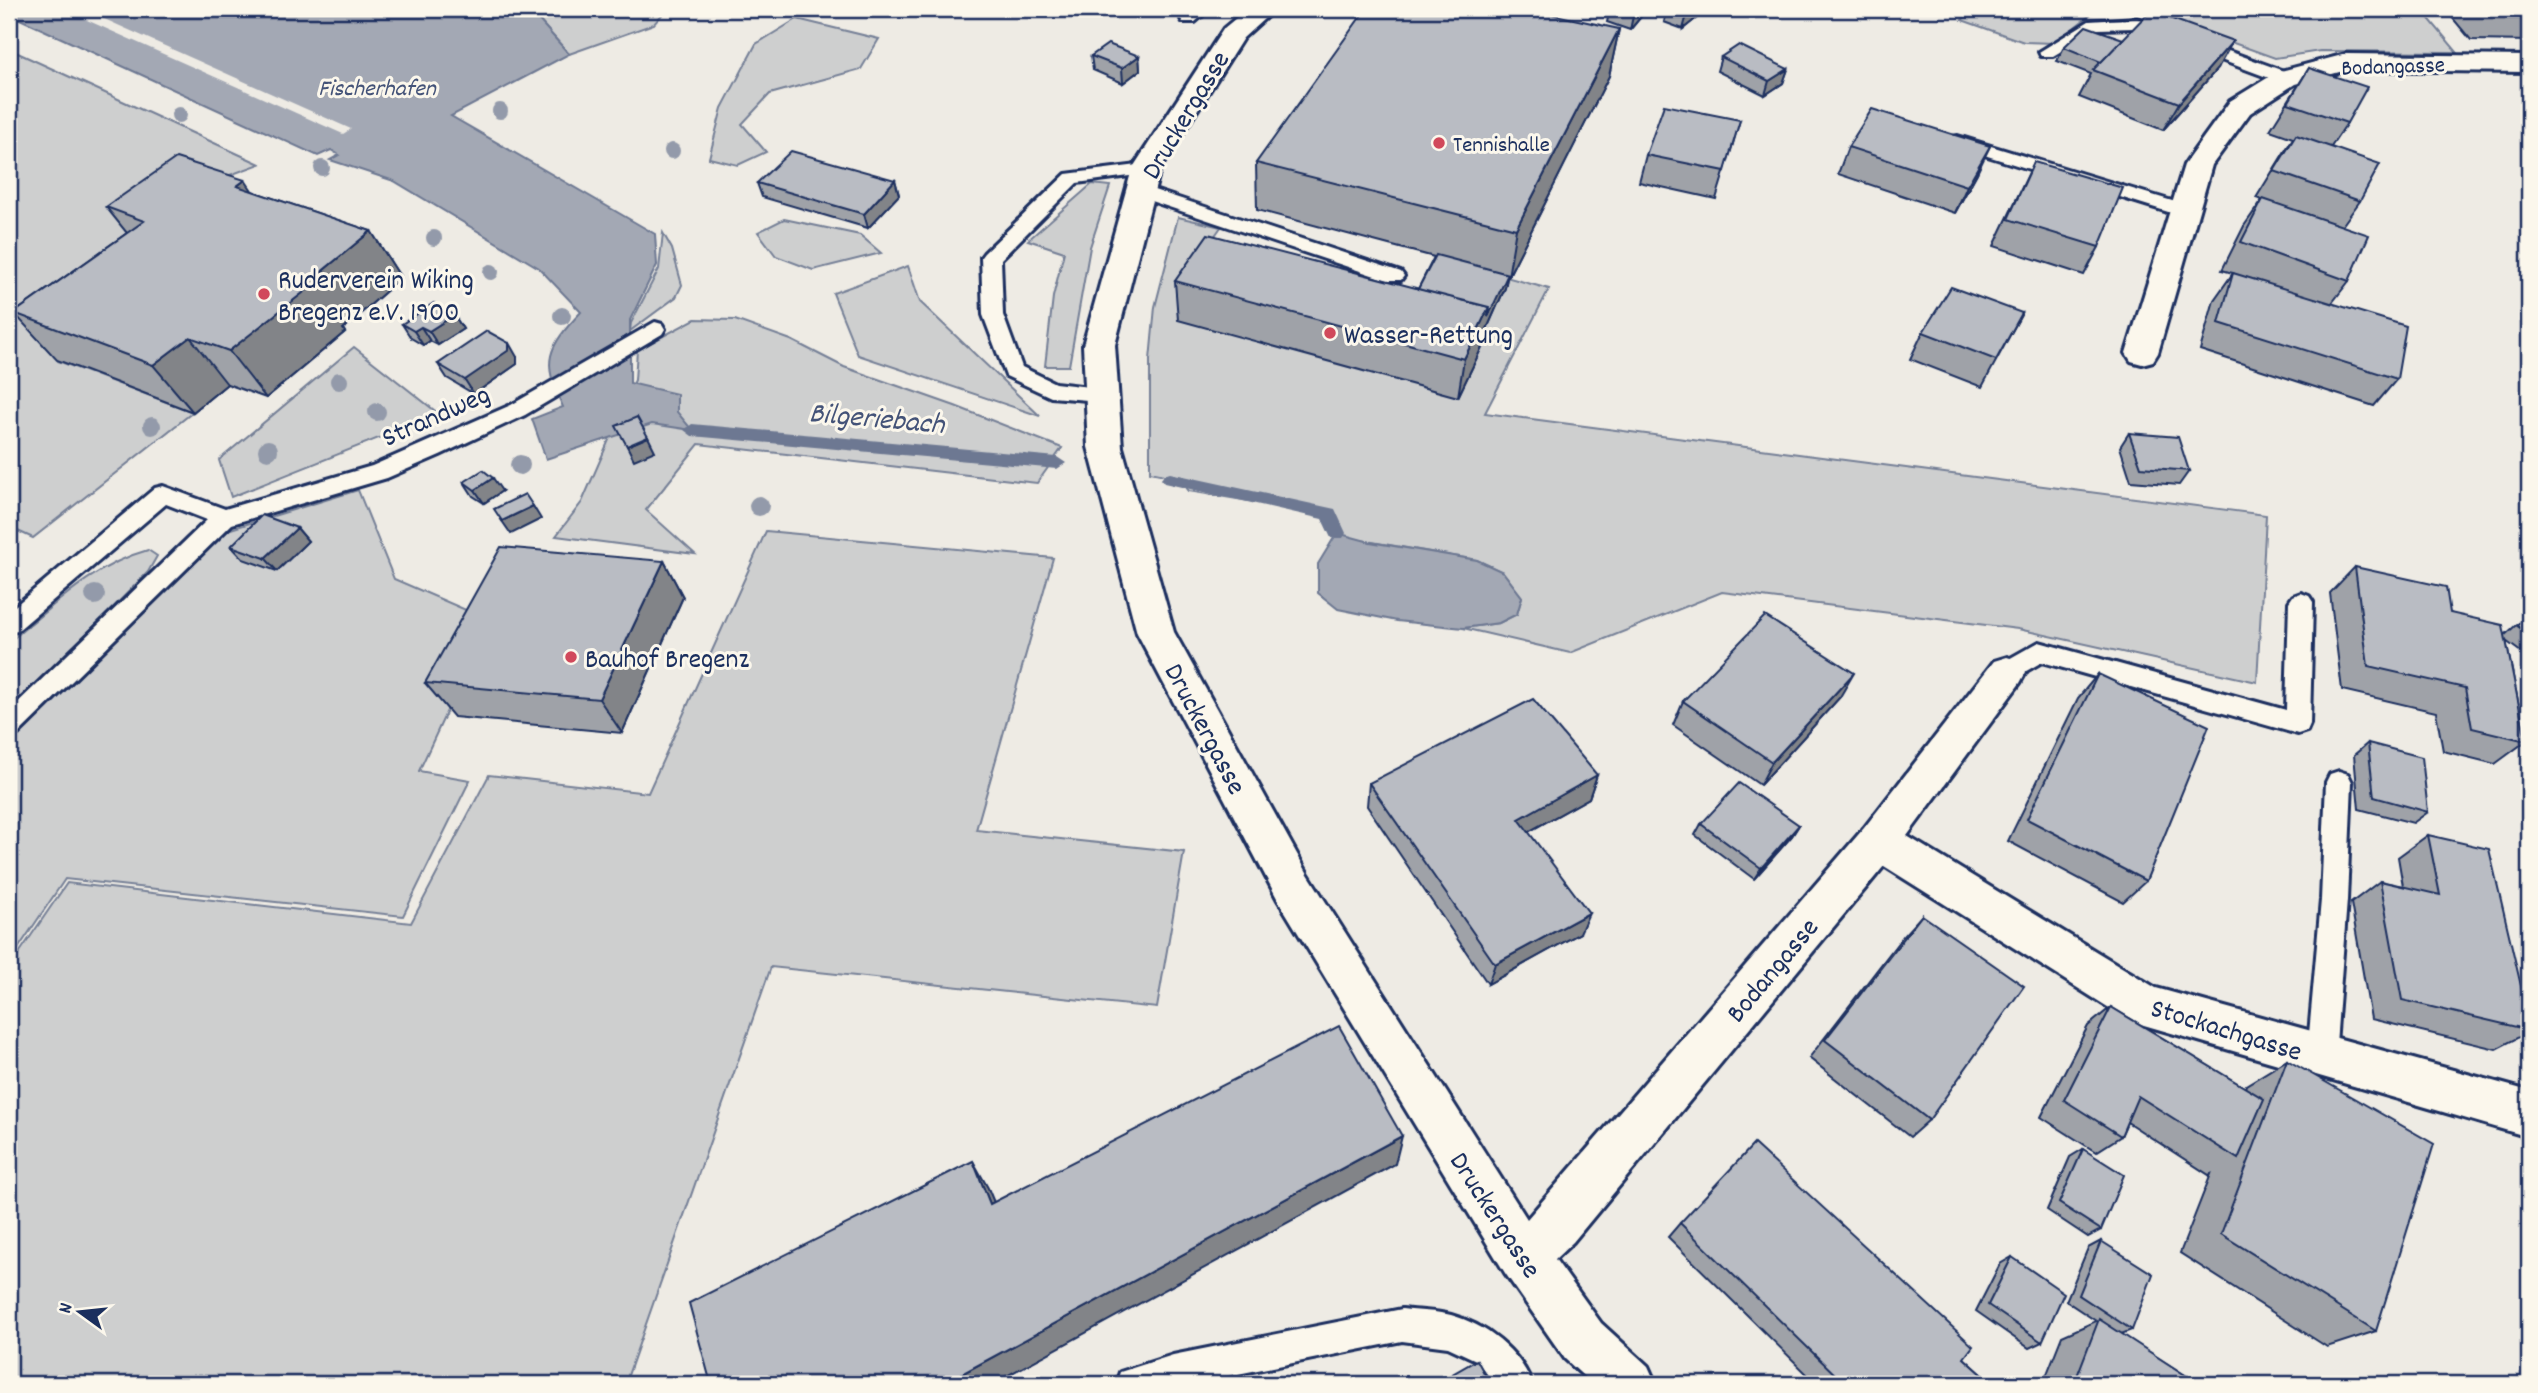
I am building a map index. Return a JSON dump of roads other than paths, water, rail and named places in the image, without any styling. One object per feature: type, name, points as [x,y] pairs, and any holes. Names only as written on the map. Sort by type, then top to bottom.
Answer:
[{"type":"street","name":"Druckergasse","points":[[1262,9],[1233,33],[1142,180],[1099,345],[1105,447],[1156,633],[1293,887],[1522,1256],[1583,1341],[1630,1384]]},
{"type":"street","name":"Bodangasse","points":[[2142,353],[2198,165],[2240,107],[2286,78],[2346,62],[2529,64]]},
{"type":"street","name":"Bodangasse","points":[[1522,1256],[1556,1225],[1879,841],[2007,672]]},
{"type":"street","name":"Stockachgasse","points":[[1879,841],[2146,1006],[2529,1114]]},
{"type":"lane","points":[[2047,52],[2095,24],[2137,23],[2286,78]]},
{"type":"lane","points":[[1946,137],[2185,211]]},
{"type":"lane","points":[[1100,394],[1051,390],[1013,371],[993,315],[991,257],[1072,178],[1142,180],[1394,276]]},
{"type":"lane","name":"Strandweg","points":[[9,727],[224,518],[379,472],[518,410],[655,329]]},
{"type":"lane","points":[[9,624],[163,494],[224,518]]},
{"type":"lane","points":[[2007,672],[2039,652],[2298,724],[2301,602]]},
{"type":"lane","points":[[2321,1057],[2334,900],[2339,782]]},
{"type":"lane","points":[[1132,1384],[1173,1371],[1402,1325],[1451,1331],[1488,1349],[1516,1384]]},
{"type":"water","name":"Fischerhafen","points":[[9,9],[529,9],[569,54],[451,116],[655,234],[657,265],[630,320],[630,383],[677,394],[677,412],[692,430],[652,424],[546,459],[532,419],[563,407],[552,378],[551,356],[561,336],[581,312],[539,268],[394,181],[330,160],[339,155],[331,150],[318,156],[9,14]]},
{"type":"water","points":[[1337,533],[1370,542],[1477,560],[1503,572],[1522,597],[1517,614],[1499,623],[1463,628],[1397,621],[1338,609],[1318,593],[1318,564]]},
{"type":"waterway","name":"Bilgeriebach","points":[[692,430],[1057,463]]},
{"type":"waterway","name":"Bilgeriebach","points":[[1170,479],[1329,514],[1337,533]]},
{"type":"place","name":"Tennishalle","points":[[1439,143]]},
{"type":"place","name":"Ruderverein Wiking Bregenz e.V. 1900","points":[[264,294]]},
{"type":"place","name":"Wasser-Rettung","points":[[1330,333]]},
{"type":"place","name":"Bauhof Bregenz","points":[[571,657]]}]
